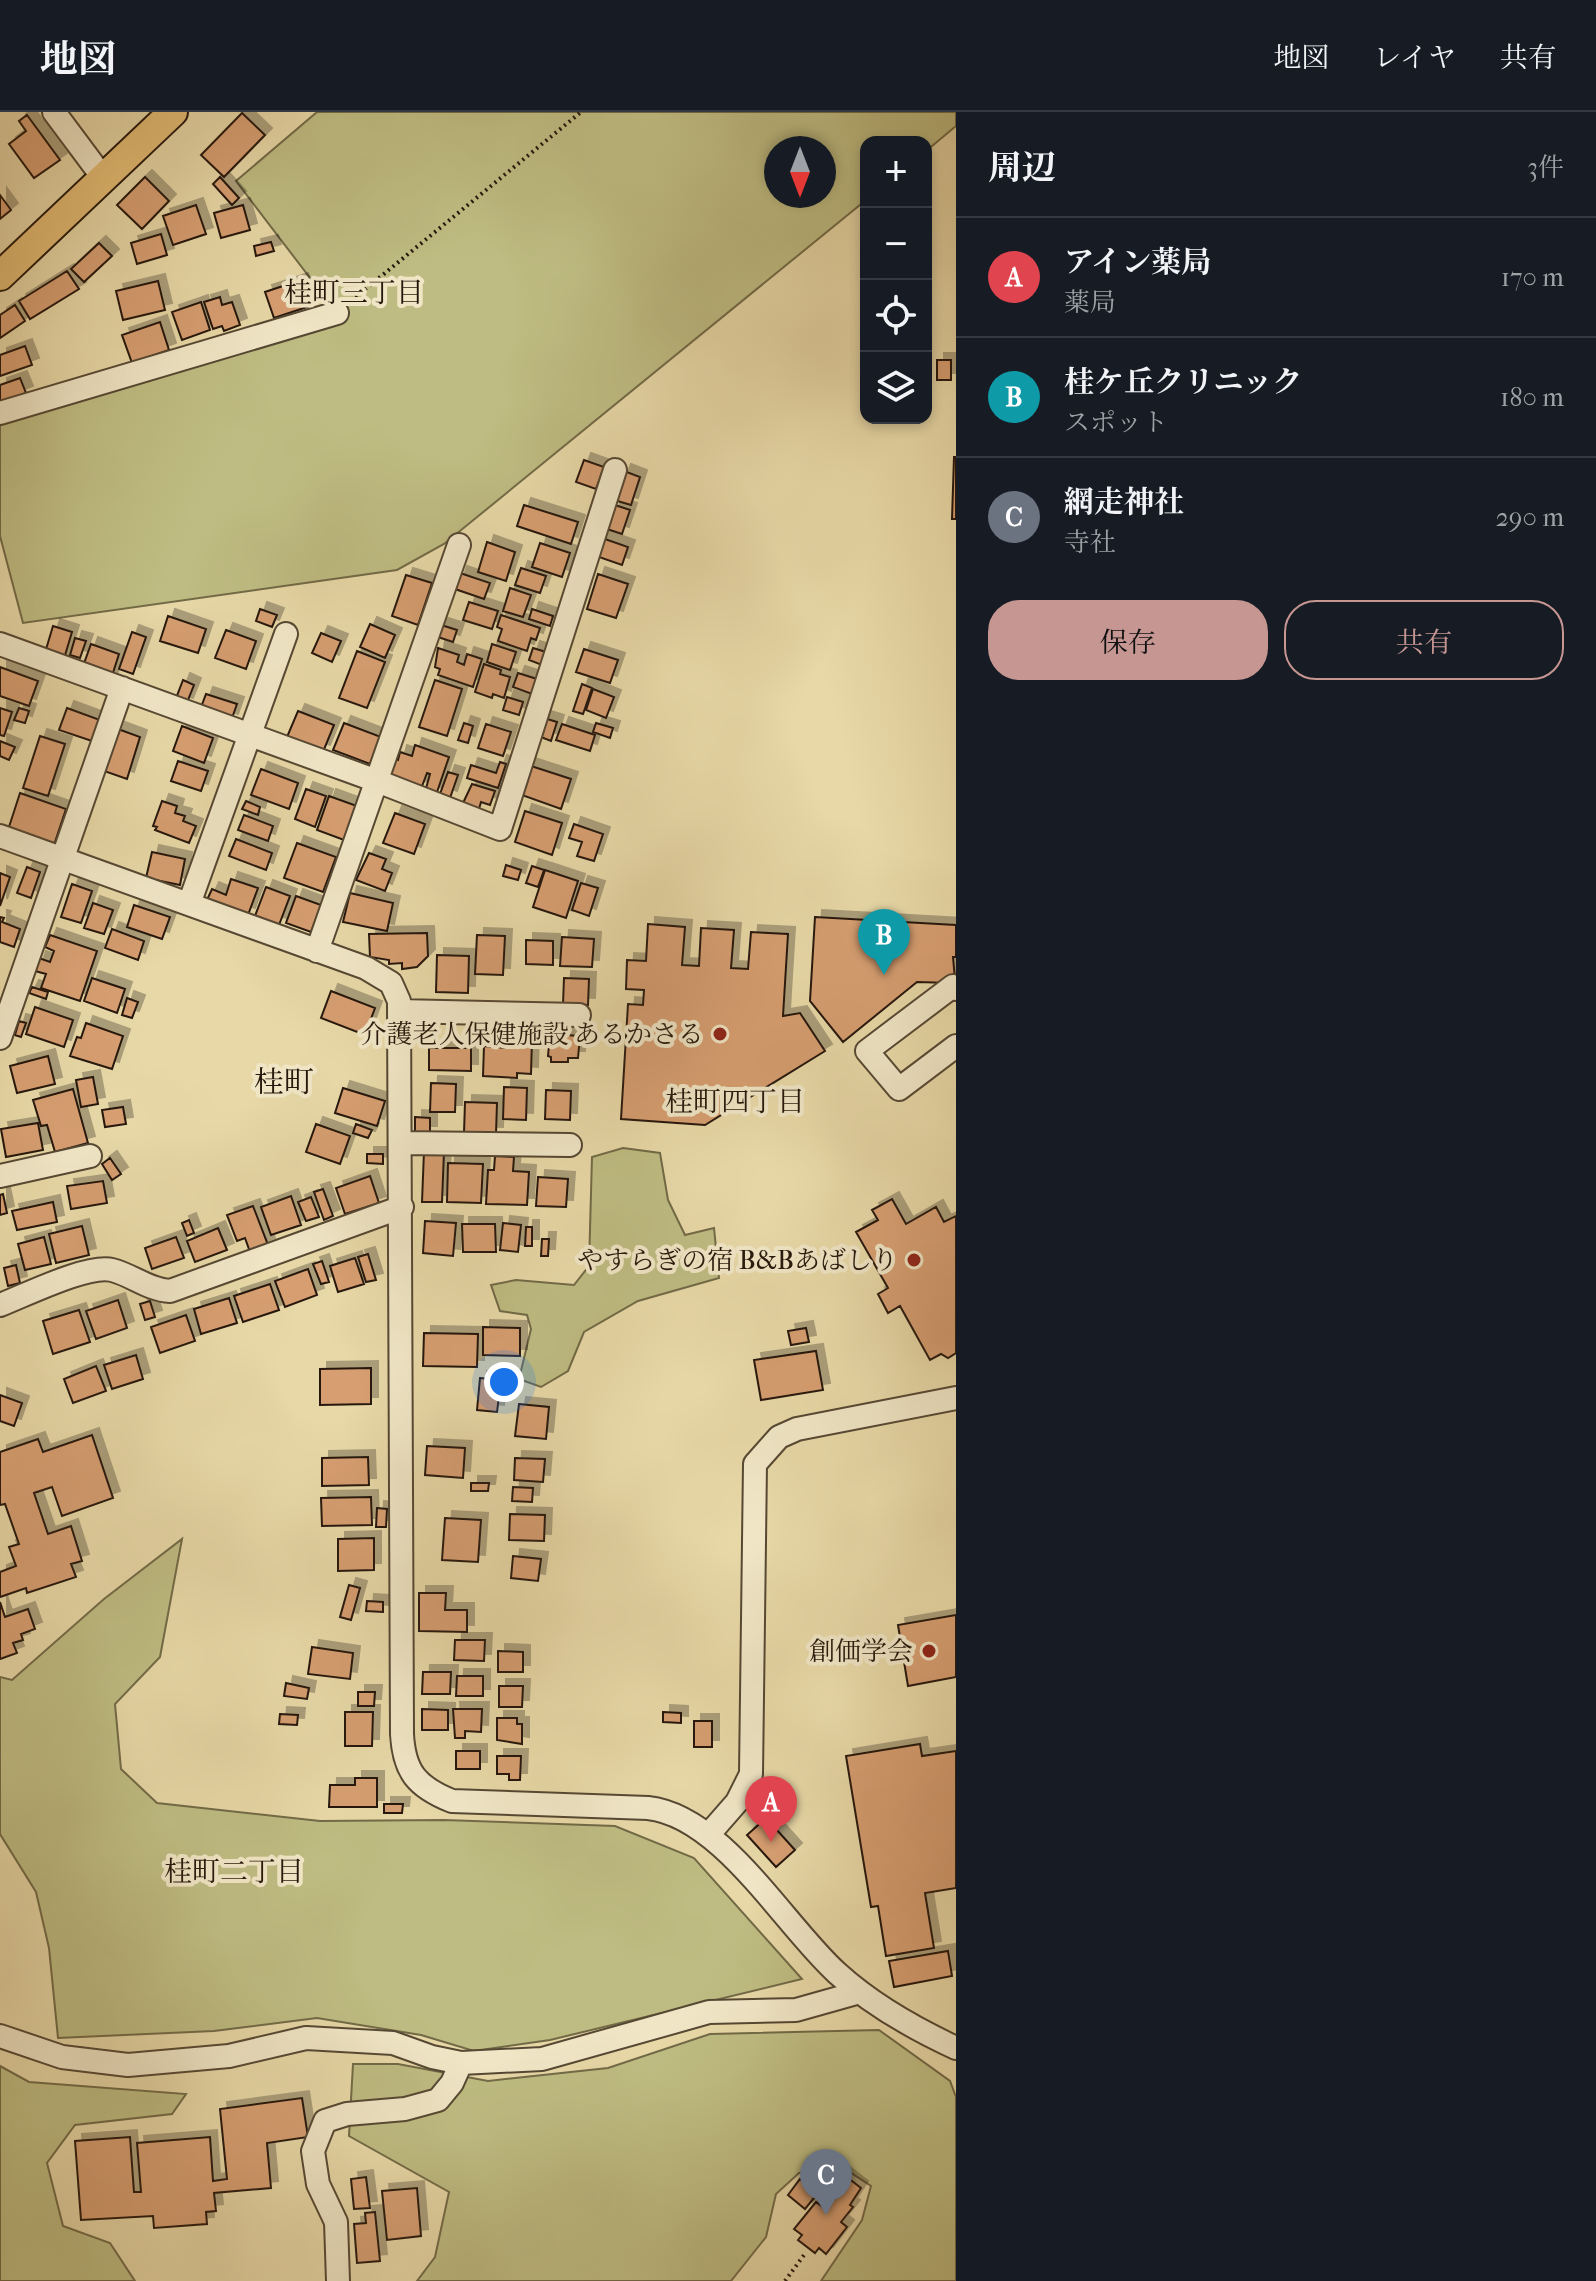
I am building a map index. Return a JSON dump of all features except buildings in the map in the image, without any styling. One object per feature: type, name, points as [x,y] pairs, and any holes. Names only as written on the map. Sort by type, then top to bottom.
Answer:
[{"type":"main road","points":[[0,276],[173,112]]},
{"type":"street","points":[[54,112],[104,179]]},
{"type":"street","points":[[0,413],[337,313]]},
{"type":"street","points":[[0,644],[500,829],[615,470]]},
{"type":"street","points":[[317,951],[459,545]]},
{"type":"street","points":[[189,904],[286,634]]},
{"type":"street","points":[[0,1038],[122,688]]},
{"type":"street","points":[[0,836],[366,968],[391,983],[399,1001],[402,1734],[403,1755],[420,1784],[452,1801],[657,1809],[675,1813],[709,1834],[827,1964],[860,1992],[927,2034],[956,2048]]},
{"type":"street","points":[[956,989],[953,986],[867,1051],[899,1089],[956,1046]]},
{"type":"street","points":[[399,1011],[579,1015]]},
{"type":"street","points":[[401,1143],[570,1145]]},
{"type":"street","points":[[0,1176],[90,1156]]},
{"type":"street","points":[[0,1305],[97,1267],[115,1270],[149,1286],[170,1291],[402,1207]]},
{"type":"street","points":[[709,1834],[737,1802],[751,1774],[755,1464],[779,1437],[797,1429],[956,1398]]},
{"type":"street","points":[[0,2036],[62,2057],[128,2065],[229,2056],[306,2038],[393,2043],[432,2057],[461,2063],[542,2059],[709,2012],[796,2010],[860,1992]]},
{"type":"street","points":[[338,2281],[336,2222],[318,2184],[313,2151],[325,2121],[347,2114],[405,2109],[438,2100],[452,2083],[461,2063]]},
{"type":"path","points":[[337,313],[581,112]]},
{"type":"path","points":[[785,2281],[804,2255]]},
{"type":"shaded area","points":[[317,112],[956,112],[956,126],[932,146],[932,136],[860,136],[860,205],[444,544],[397,570],[23,623],[0,536],[0,413],[336,312],[236,181]]},
{"type":"shaded area","points":[[623,1148],[660,1153],[668,1200],[685,1235],[714,1228],[719,1278],[638,1301],[584,1332],[568,1371],[541,1387],[519,1379],[531,1329],[527,1315],[500,1311],[491,1285],[516,1280],[574,1285],[589,1266],[592,1157]]},
{"type":"shaded area","points":[[182,1539],[160,1657],[115,1704],[121,1769],[157,1803],[320,1821],[444,1820],[615,1826],[694,1858],[802,1979],[550,2040],[474,2051],[421,2035],[317,2018],[214,2031],[58,2038],[49,1948],[36,1892],[0,1834],[0,1677],[12,1680],[104,1599]]},
{"type":"shaded area","points":[[879,2030],[950,2081],[956,2097],[956,2281],[821,2281],[862,2220],[871,2186],[842,2167],[799,2173],[776,2194],[766,2237],[731,2281],[417,2281],[435,2257],[449,2192],[349,2136],[353,2064],[398,2064],[488,2081],[608,2068],[710,2034]]},
{"type":"shaded area","points":[[0,2066],[29,2082],[186,2094],[172,2114],[75,2125],[47,2163],[63,2226],[110,2243],[135,2281],[0,2281]]},
{"type":"place","name":"桂ケ丘クリニック","points":[[884,975]]},
{"type":"place","name":"介護老人保健施設 あるかさる","points":[[720,1034]]},
{"type":"place","name":"やすらぎの宿 B&Bあばしり","points":[[914,1260]]},
{"type":"place","name":"創価学会","points":[[929,1651]]},
{"type":"place","name":"アイン薬局","points":[[771,1842]]},
{"type":"place","name":"網走神社","points":[[826,2215]]},
{"type":"district","name":"桂町三丁目","points":[[354,292]]},
{"type":"district","name":"桂町","points":[[284,1082]]},
{"type":"district","name":"桂町四丁目","points":[[735,1101]]},
{"type":"district","name":"桂町二丁目","points":[[234,1871]]}]
